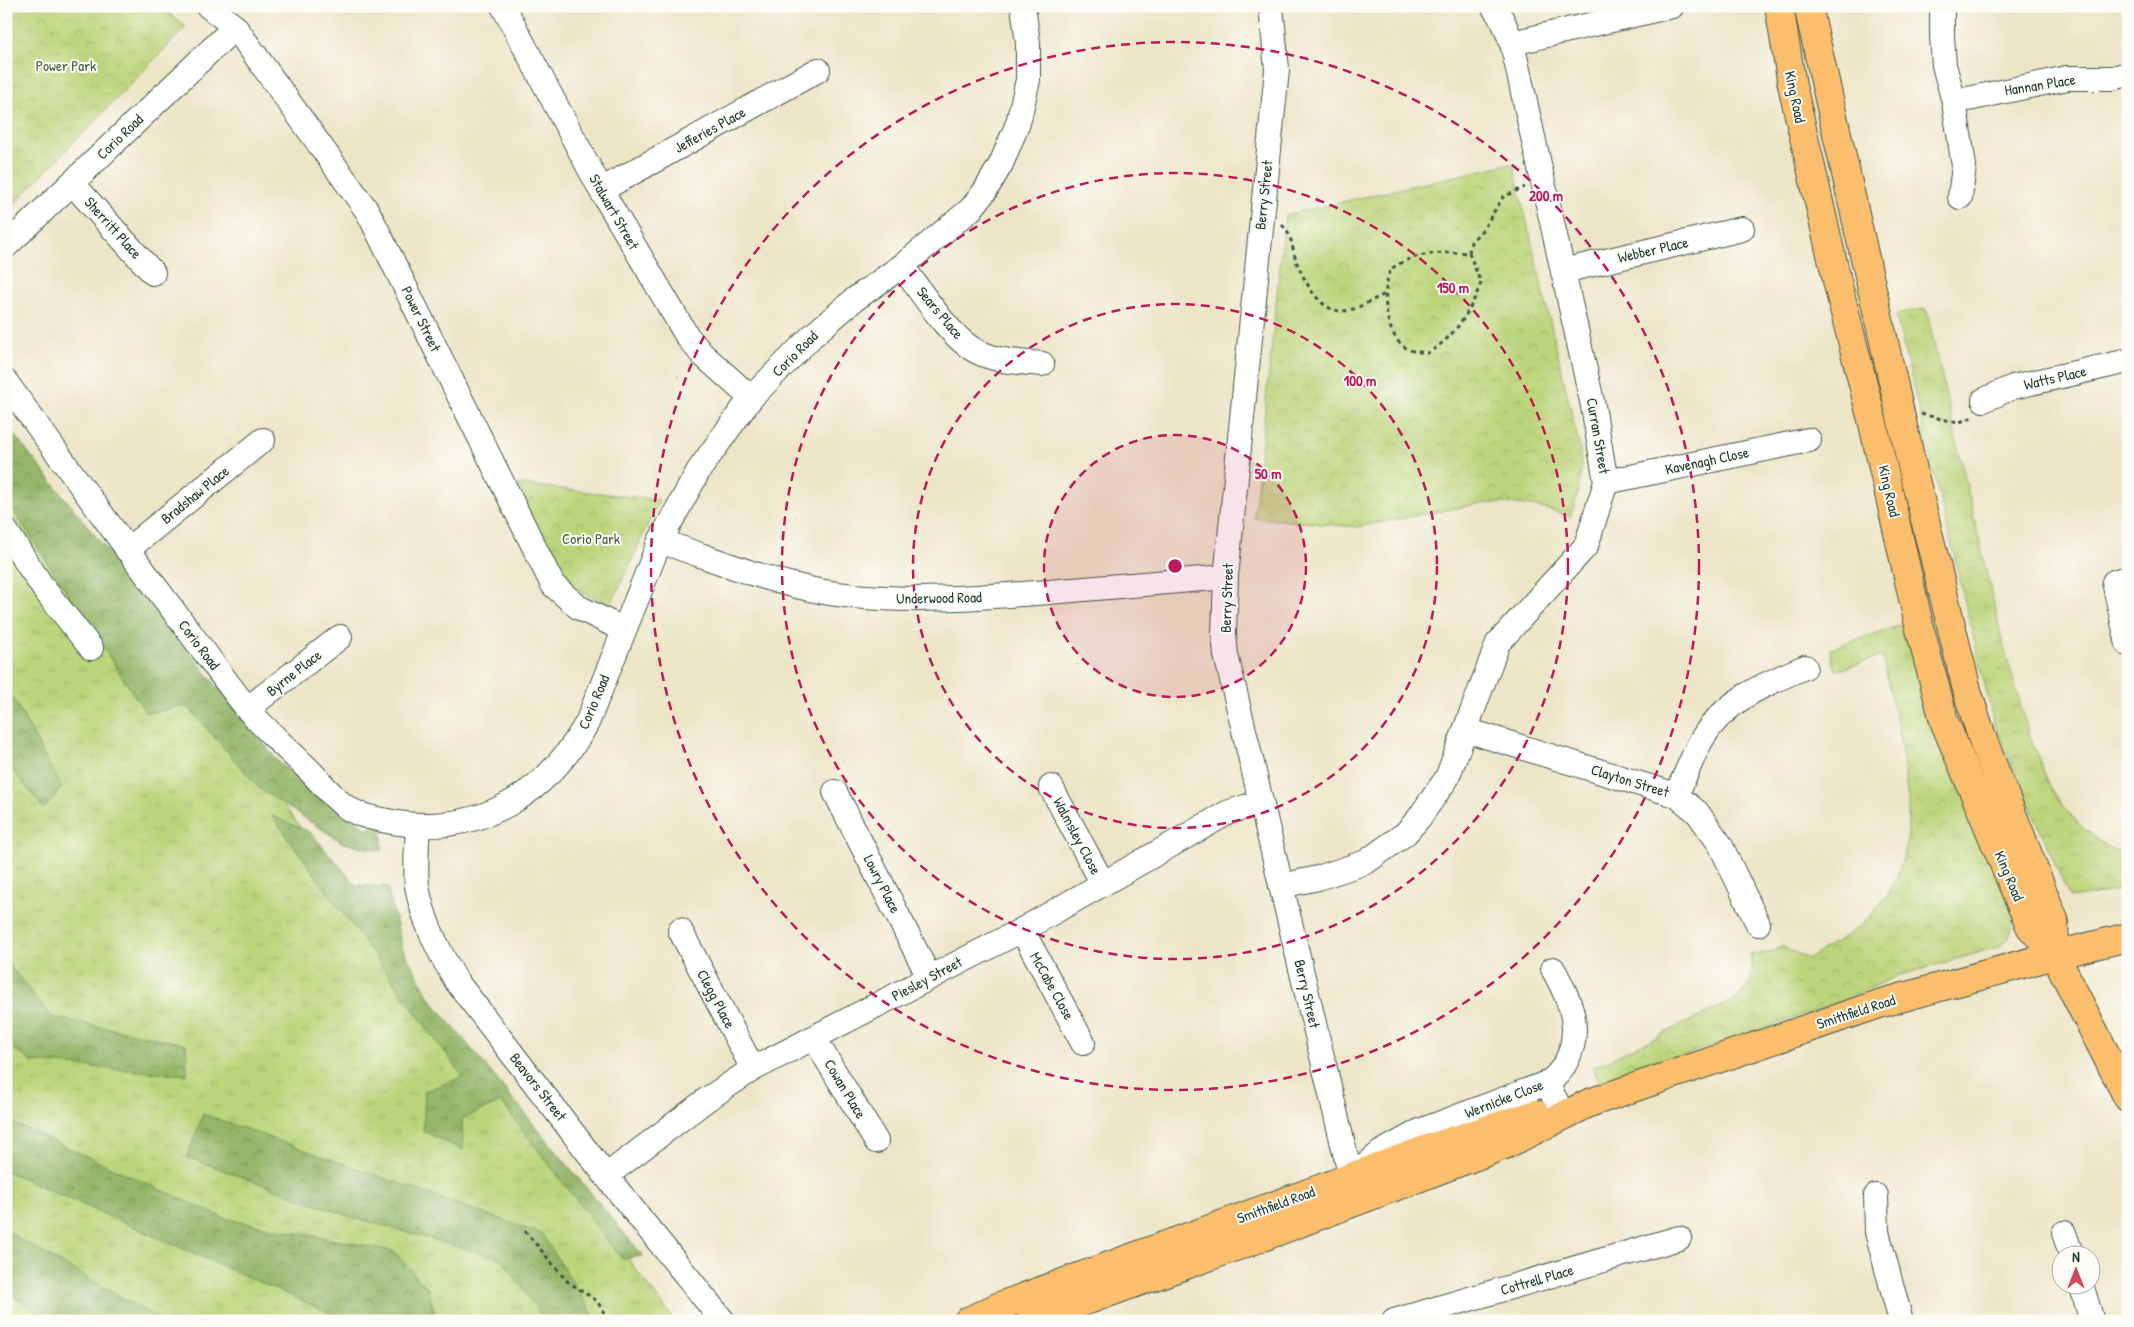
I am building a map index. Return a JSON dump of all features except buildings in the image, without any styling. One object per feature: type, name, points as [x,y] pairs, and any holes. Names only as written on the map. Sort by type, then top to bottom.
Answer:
[{"type":"main road","name":"King Road","points":[[1779,6],[1792,85],[1838,285],[1873,424],[1920,629],[1944,721],[2030,926],[2055,955],[2128,1098]]},
{"type":"main road","name":"King Road","points":[[1808,6],[1915,479],[1968,694],[1984,743],[2054,920],[2055,955]]},
{"type":"main road","name":"Smithfield Road","points":[[1029,1320],[1208,1257],[1518,1139],[1589,1103],[1882,1003],[2055,955],[2128,937]]},
{"type":"main road","name":"Smithfield Road","points":[[968,1321],[1000,1306],[1436,1146],[1559,1107],[1589,1103]]},
{"type":"main road","points":[[1208,1257],[1244,1233],[1338,1194],[1351,1178],[1370,1183],[1468,1148],[1518,1139]]},
{"type":"street","name":"Power Street","points":[[208,6],[234,27],[368,212],[553,585],[578,607],[624,630]]},
{"type":"street","name":"Stalwart Street","points":[[503,6],[601,190],[687,336],[702,354],[751,398]]},
{"type":"street","name":"Corio Road","points":[[6,382],[127,550],[247,709],[347,808],[386,821],[418,825],[448,824],[464,821],[501,807],[531,790],[564,760],[587,723],[660,541],[699,470],[751,398],[812,336],[855,299],[902,266],[971,209],[985,191],[1002,164],[1024,106],[1028,80],[1028,43],[1023,6]]},
{"type":"street","name":"Berry Street","points":[[1271,6],[1277,70],[1226,578],[1224,633],[1226,654],[1260,804],[1351,1178]]},
{"type":"street","name":"Curran Street","points":[[1281,886],[1318,878],[1366,862],[1406,833],[1433,800],[1447,778],[1498,644],[1586,546],[1606,482],[1593,406],[1512,43],[1503,21],[1493,6]]},
{"type":"street","points":[[1512,43],[1672,6]]},
{"type":"street","points":[[1942,6],[1944,65],[1954,102],[1964,166],[1960,197]]},
{"type":"street","name":"Corio Road","points":[[6,246],[234,27]]},
{"type":"street","name":"Jefferies Place","points":[[601,190],[818,70]]},
{"type":"street","name":"Hannan Place","points":[[1954,102],[2067,78],[2112,78],[2128,74]]},
{"type":"street","name":"Sherritt Place","points":[[72,183],[153,273]]},
{"type":"street","name":"Webber Place","points":[[1563,271],[1742,229]]},
{"type":"street","name":"Sears Place","points":[[902,266],[950,328],[976,351],[999,359],[1042,364]]},
{"type":"street","name":"Watts Place","points":[[1984,400],[2013,387],[2128,361]]},
{"type":"street","name":"Bradshaw Place","points":[[127,550],[263,440]]},
{"type":"street","name":"Kavenagh Close","points":[[1606,482],[1809,440]]},
{"type":"street","points":[[6,532],[44,588],[91,648]]},
{"type":"street","name":"Underwood Road","points":[[660,541],[793,585],[844,595],[892,599],[938,600],[988,597],[1226,578]]},
{"type":"street","points":[[2128,578],[2114,582],[2128,644]]},
{"type":"street","name":"Byrne Place","points":[[247,709],[340,636]]},
{"type":"street","points":[[1676,795],[1701,741],[1719,717],[1740,698],[1755,689],[1804,667]]},
{"type":"street","name":"Clayton Street","points":[[1466,730],[1676,795],[1697,812],[1720,844],[1758,924]]},
{"type":"street","name":"Walmsley Close","points":[[1051,786],[1103,884]]},
{"type":"street","name":"Lowry Place","points":[[835,792],[929,977]]},
{"type":"street","name":"Piesley Street","points":[[606,1176],[706,1100],[753,1069],[1022,930],[1226,813],[1260,804]]},
{"type":"street","name":"Beavors Street","points":[[418,825],[417,884],[426,920],[440,952],[457,982],[606,1176],[723,1321]]},
{"type":"street","name":"Clegg Place","points":[[680,930],[753,1069]]},
{"type":"street","name":"McCabe Close","points":[[1022,930],[1083,1043]]},
{"type":"street","name":"Wernicke Close","points":[[1351,1178],[1380,1152],[1420,1131],[1547,1083],[1560,1073],[1572,1046],[1574,1029],[1571,1005],[1553,968]]},
{"type":"street","name":"Cowan Place","points":[[814,1038],[876,1141]]},
{"type":"street","points":[[1547,1083],[1559,1107]]},
{"type":"street","points":[[1876,1196],[1876,1232],[1901,1321]]},
{"type":"street","name":"Cottrell Place","points":[[1394,1321],[1679,1238]]},
{"type":"street","points":[[2084,1294],[2092,1321]]},
{"type":"path","points":[[1469,253],[1426,254],[1409,258],[1390,269],[1387,278],[1386,294],[1389,324],[1394,338],[1407,349],[1428,353],[1445,344],[1473,303],[1481,283],[1469,253],[1471,242],[1484,228],[1502,197],[1542,180]]},
{"type":"path","points":[[1279,222],[1286,228],[1297,263],[1313,292],[1328,307],[1344,311],[1386,294]]},
{"type":"path","points":[[1916,414],[1928,414],[1937,418],[1960,422],[1973,418],[1984,400]]},
{"type":"path","points":[[525,1231],[567,1281],[597,1301],[609,1321]]},
{"type":"green space","name":"Power Park","points":[[6,6],[159,6],[186,27],[6,212]]},
{"type":"green space","points":[[1513,163],[1580,449],[1580,484],[1570,517],[1547,509],[1502,503],[1478,504],[1357,527],[1254,518],[1285,215]]},
{"type":"green space","points":[[1926,308],[2003,644],[2029,734],[2049,785],[2065,809],[2083,828],[2105,845],[2128,856],[2128,889],[2070,898],[1994,723],[1896,315]]},
{"type":"green space","points":[[6,425],[280,764],[366,828],[382,828],[382,851],[343,843],[260,789],[187,706],[146,713],[6,499]]},
{"type":"green space","points":[[6,439],[675,1321],[6,1321]]},
{"type":"green space","name":"Corio Park","points":[[517,484],[659,500],[611,605],[571,588],[553,570]]},
{"type":"green space","points":[[1907,623],[2012,913],[2010,936],[1999,947],[1897,976],[1839,1003],[1600,1084],[1592,1068],[1738,998],[1751,978],[1750,954],[1769,953],[1781,946],[1809,959],[1859,927],[1887,895],[1896,878],[1905,852],[1908,835],[1908,800],[1900,736],[1882,656],[1836,671],[1830,649]]},
{"type":"green space","points":[[6,685],[62,788],[44,809],[6,762]]},
{"type":"green space","points":[[272,816],[310,832],[356,885],[387,887],[403,949],[431,1000],[643,1256],[622,1259],[501,1102],[462,1119],[463,1150],[423,1131],[425,1091],[463,1077]]},
{"type":"green space","points":[[6,961],[52,1017],[186,1044],[187,1075],[32,1062],[6,1044]]},
{"type":"green space","points":[[203,1114],[542,1234],[597,1321],[545,1321],[502,1259],[349,1216],[187,1157]]},
{"type":"green space","points":[[6,1120],[226,1219],[393,1251],[428,1289],[437,1321],[348,1321],[6,1171]]},
{"type":"green space","points":[[6,1229],[19,1239],[163,1321],[50,1321],[6,1291]]}]
